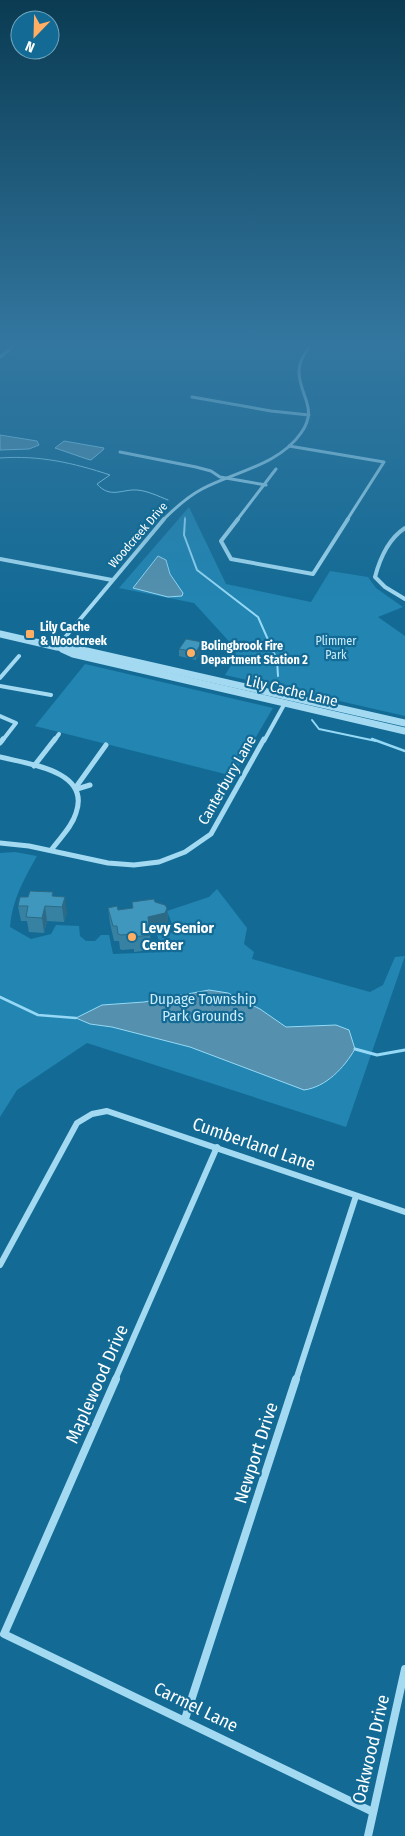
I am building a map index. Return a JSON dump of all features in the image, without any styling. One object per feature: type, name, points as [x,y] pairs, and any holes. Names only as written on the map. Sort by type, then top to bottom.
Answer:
[{"type":"street","name":"Woodcreek Drive","points":[[57,647],[176,507],[202,488],[256,466],[289,446],[301,433]]},
{"type":"street","points":[[276,469],[266,485],[221,541],[231,559],[313,574],[384,462],[289,446]]},
{"type":"street","points":[[120,452],[211,470],[220,477],[266,485]]},
{"type":"street","points":[[405,528],[397,532],[377,567],[376,577],[385,587],[405,600]]},
{"type":"street","points":[[0,559],[112,580]]},
{"type":"street","name":"Lily Cache Lane","points":[[0,634],[57,647],[73,654],[405,723]]},
{"type":"street","points":[[0,678],[19,656]]},
{"type":"street","points":[[0,686],[51,695]]},
{"type":"street","name":"Lily Cache Lane","points":[[287,700],[405,731]]},
{"type":"street","name":"Canterbury Lane","points":[[0,843],[26,844],[95,862],[126,866],[176,857],[200,844],[211,834],[287,700]]},
{"type":"street","points":[[0,716],[16,723],[0,743]]},
{"type":"street","points":[[34,766],[59,734]]},
{"type":"street","points":[[77,788],[106,745]]},
{"type":"street","points":[[0,758],[58,773],[77,788],[80,798],[77,814],[52,850]]},
{"type":"street","points":[[77,788],[90,785]]},
{"type":"street","name":"Cumberland Lane","points":[[0,1265],[77,1123],[92,1114],[107,1111],[405,1212]]},
{"type":"street","name":"Maplewood Drive","points":[[4,1634],[217,1147]]},
{"type":"street","name":"Newport Drive","points":[[185,1719],[356,1196]]},
{"type":"street","name":"Carmel Lane","points":[[4,1634],[185,1719],[373,1812]]},
{"type":"street","name":"Oakwood Drive","points":[[368,1836],[405,1670]]},
{"type":"green space","name":"Plimmer Park","points":[[189,507],[226,584],[311,602],[330,571],[368,577],[376,588],[403,607],[378,617],[405,636],[405,716],[225,675],[236,657],[235,648],[194,603],[119,588]]},
{"type":"green space","points":[[85,664],[273,708],[233,776],[35,726]]},
{"type":"green space","name":"Dupage Township Park Grounds","points":[[15,852],[37,856],[23,881],[16,899],[10,927],[31,939],[51,934],[56,925],[79,926],[80,936],[86,941],[95,941],[101,935],[109,935],[113,954],[163,952],[157,935],[175,932],[167,911],[209,897],[217,889],[247,928],[244,944],[254,952],[252,959],[370,992],[383,985],[395,957],[405,956],[346,1127],[87,1043],[17,1090],[0,1117],[0,853]]},
{"type":"shaded area","points":[[0,435],[37,441],[39,445],[29,449],[0,450]]},
{"type":"shaded area","points":[[64,441],[104,448],[91,460],[55,448]]},
{"type":"shaded area","points":[[158,556],[166,560],[170,574],[183,593],[182,596],[168,597],[133,588]]},
{"type":"shaded area","points":[[209,990],[228,993],[260,1009],[286,1027],[336,1025],[349,1030],[355,1049],[334,1076],[320,1085],[304,1090],[190,1047],[112,1027],[90,1024],[76,1018],[102,1005],[144,1002]]},
{"type":"building","points":[[186,639],[202,642],[196,652],[179,649]]},
{"type":"building","points":[[30,891],[53,892],[52,896],[65,897],[62,907],[45,906],[42,918],[26,917],[28,906],[18,906],[20,897],[28,897]]},
{"type":"building","points":[[154,899],[155,902],[165,905],[167,908],[165,913],[148,917],[150,935],[133,937],[132,934],[118,934],[117,926],[113,926],[108,908],[117,906],[118,910],[133,908],[132,902]]},
{"type":"waterway","points":[[0,458],[42,459],[83,467],[110,475],[97,484],[107,491],[141,491],[168,500]]},
{"type":"waterway","points":[[185,519],[184,535],[197,570],[258,617],[277,660],[278,676]]},
{"type":"waterway","points":[[312,720],[319,729],[376,741]]},
{"type":"waterway","points":[[372,739],[405,751]]},
{"type":"waterway","points":[[0,997],[38,1015],[76,1018]]},
{"type":"waterway","points":[[355,1049],[377,1055],[405,1050]]},
{"type":"place","name":"Lily Cache & Woodcreek","points":[[30,634]]},
{"type":"place","name":"Bolingbrook Fire Department Station 2","points":[[191,653]]},
{"type":"place","name":"Levy Senior Center","points":[[132,937]]}]
